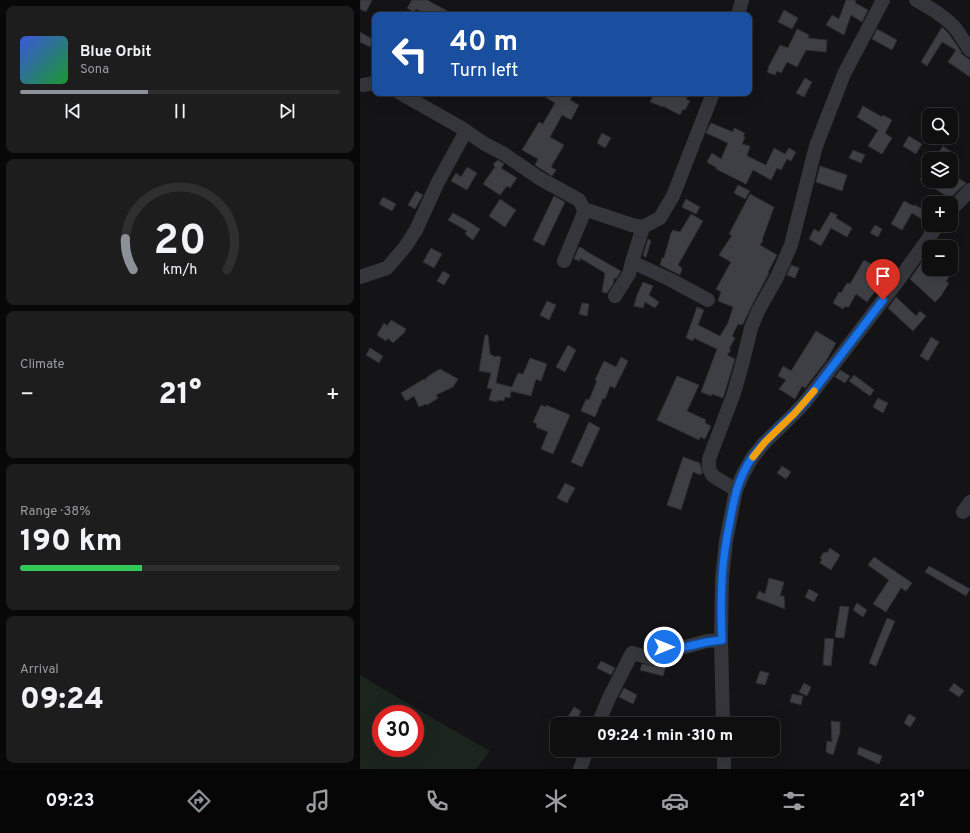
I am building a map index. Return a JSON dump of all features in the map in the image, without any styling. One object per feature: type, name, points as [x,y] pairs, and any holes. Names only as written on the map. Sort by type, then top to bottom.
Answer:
[{"type":"street","points":[[739,12],[742,0]]},
{"type":"street","points":[[736,490],[713,476],[709,469],[709,459],[738,382],[751,328],[758,311],[777,277],[791,245],[816,146],[844,74],[883,0]]},
{"type":"street","points":[[916,0],[930,7],[955,28],[970,50]]},
{"type":"street","points":[[405,96],[509,157],[539,178],[579,200],[584,209],[632,225],[643,227],[660,218],[673,196],[712,96]]},
{"type":"street","points":[[360,277],[387,268],[405,247],[416,230],[435,189],[466,131]]},
{"type":"street","points":[[958,203],[970,190]]},
{"type":"street","points":[[564,262],[584,209]]},
{"type":"street","points":[[615,296],[629,274],[643,227]]},
{"type":"street","points":[[724,717],[722,578],[726,541],[736,490],[742,474],[752,458],[765,442],[806,401],[933,232]]},
{"type":"street","points":[[632,262],[671,280],[708,300]]},
{"type":"street","points":[[601,717],[632,653],[651,658],[664,647],[685,647],[722,640]]},
{"type":"street","points":[[580,769],[584,757]]},
{"type":"street","points":[[724,757],[724,769]]},
{"type":"shaded area","points":[[360,675],[410,705],[372,705],[372,757],[424,757],[424,713],[490,751],[476,769],[360,769]]},
{"type":"building","points":[[360,0],[372,0],[366,12],[360,9]]},
{"type":"building","points":[[412,0],[427,0],[449,12],[422,12],[416,9],[414,12],[407,8]]},
{"type":"building","points":[[846,0],[856,0],[855,3],[868,10],[862,22],[851,15],[844,35],[826,25],[832,15],[839,19]]},
{"type":"building","points":[[784,10],[798,18],[792,29],[778,22]]},
{"type":"building","points":[[942,27],[949,34],[962,53],[961,54],[970,60],[970,77],[948,62],[956,50],[942,42],[927,66],[921,62]]},
{"type":"building","points":[[797,29],[809,35],[808,38],[827,40],[826,52],[806,50],[797,67],[787,62],[781,73],[777,71],[775,75],[767,72],[780,45],[788,48]]},
{"type":"building","points":[[877,29],[897,40],[892,50],[872,39]]},
{"type":"building","points":[[360,32],[372,39],[370,47],[360,42]]},
{"type":"building","points":[[805,78],[812,82],[804,97],[796,93]]},
{"type":"building","points":[[544,96],[572,96],[570,100],[579,105],[571,120],[562,115],[550,137],[564,145],[551,167],[556,170],[552,176],[535,165],[538,159],[522,150],[539,122],[543,124],[555,103]]},
{"type":"building","points":[[653,96],[688,96],[686,99],[690,101],[680,115],[663,106],[650,102]]},
{"type":"building","points":[[863,106],[882,117],[883,115],[892,120],[885,133],[892,138],[882,154],[868,146],[878,130],[857,117]]},
{"type":"building","points":[[711,123],[733,132],[734,128],[745,133],[742,144],[750,146],[747,156],[766,165],[774,148],[785,154],[789,148],[796,152],[791,161],[787,159],[781,170],[777,168],[771,180],[753,170],[746,184],[716,169],[717,168],[707,162],[712,153],[721,159],[728,143],[706,133]]},
{"type":"building","points":[[602,133],[611,138],[605,148],[597,143]]},
{"type":"building","points":[[909,136],[922,144],[916,154],[903,146]]},
{"type":"building","points":[[943,146],[952,152],[939,152]]},
{"type":"building","points":[[853,150],[865,155],[861,163],[849,158]]},
{"type":"building","points":[[498,160],[504,164],[501,168],[517,178],[510,188],[507,186],[500,195],[483,184],[495,167],[493,164]]},
{"type":"building","points":[[820,166],[847,175],[842,191],[816,182]]},
{"type":"building","points":[[467,167],[477,173],[467,190],[451,181],[456,173],[461,177]]},
{"type":"building","points":[[958,178],[966,183],[952,196],[947,196],[933,188],[958,188]]},
{"type":"building","points":[[738,185],[750,191],[745,199],[734,193]]},
{"type":"building","points":[[416,191],[423,195],[415,209],[408,205]]},
{"type":"building","points":[[750,194],[774,207],[760,245],[777,255],[743,324],[738,324],[732,336],[735,338],[729,349],[731,350],[727,355],[735,359],[723,398],[712,394],[711,396],[701,392],[717,349],[694,338],[693,341],[686,338],[697,307],[704,310],[698,325],[720,336],[728,323],[733,307],[718,301],[721,292],[716,289],[731,262],[719,255],[732,235],[729,234]]},
{"type":"building","points":[[554,196],[565,202],[544,246],[533,240]]},
{"type":"building","points":[[383,197],[396,204],[392,211],[379,204]]},
{"type":"building","points":[[500,199],[516,210],[505,227],[489,216]]},
{"type":"building","points":[[686,199],[700,207],[696,214],[682,207]]},
{"type":"building","points":[[904,201],[922,209],[922,219],[912,213],[902,230],[891,224]]},
{"type":"building","points":[[831,212],[837,215],[836,218],[852,228],[847,237],[831,228],[821,246],[809,239],[814,229],[819,232]]},
{"type":"building","points":[[453,213],[480,229],[473,240],[465,234],[467,231],[448,220]]},
{"type":"building","points":[[691,214],[703,221],[678,265],[682,268],[680,275],[660,265],[662,258],[664,258],[671,233],[673,230],[680,232]]},
{"type":"building","points":[[875,225],[882,229],[878,237],[870,233]]},
{"type":"building","points":[[648,239],[651,241],[646,257],[643,256]]},
{"type":"building","points":[[579,247],[621,271],[616,279],[614,278],[613,284],[607,293],[602,292],[605,273],[580,258],[580,261],[574,259]]},
{"type":"building","points":[[431,248],[442,254],[434,268],[423,262]]},
{"type":"building","points":[[864,260],[876,267],[886,276],[867,302],[856,294],[848,308],[846,306],[843,309],[833,303],[839,292],[841,293],[847,283],[850,284]]},
{"type":"building","points":[[922,262],[922,276],[949,276],[946,282],[949,283],[941,296],[935,302],[910,279]]},
{"type":"building","points":[[791,265],[799,268],[795,278],[787,275]]},
{"type":"building","points":[[443,271],[450,275],[444,285],[437,281]]},
{"type":"building","points":[[643,282],[653,286],[649,295],[659,302],[655,308],[645,302],[643,308],[634,306]]},
{"type":"building","points":[[896,297],[916,316],[920,311],[926,316],[913,331],[888,308]]},
{"type":"building","points":[[547,301],[556,305],[549,320],[540,315]]},
{"type":"building","points":[[582,303],[589,304],[587,316],[579,314]]},
{"type":"building","points":[[391,320],[406,329],[404,333],[393,343],[388,338],[386,341],[377,335],[384,323],[387,326]]},
{"type":"building","points":[[816,331],[836,343],[826,361],[805,388],[802,386],[795,399],[779,389],[786,380],[778,376],[783,366],[791,371]]},
{"type":"building","points":[[485,335],[488,335],[490,354],[495,357],[501,357],[496,383],[512,387],[518,373],[523,374],[530,358],[547,364],[541,381],[536,379],[531,396],[511,391],[510,398],[505,397],[504,401],[497,400],[497,402],[489,400],[492,389],[487,388],[491,373],[479,371]]},
{"type":"building","points":[[931,337],[939,342],[928,361],[920,356]]},
{"type":"building","points":[[568,345],[576,350],[565,372],[556,367]]},
{"type":"building","points":[[370,348],[383,356],[379,363],[366,355]]},
{"type":"building","points":[[621,357],[628,361],[615,388],[610,386],[595,417],[581,411],[586,399],[589,400],[597,381],[595,380],[604,361],[616,367]]},
{"type":"building","points":[[440,369],[458,379],[453,387],[436,395],[438,398],[427,405],[426,404],[419,407],[414,396],[406,401],[401,393],[424,379],[427,381],[425,379],[427,377]]},
{"type":"building","points":[[840,370],[850,376],[845,383],[835,377]]},
{"type":"building","points":[[854,375],[874,390],[870,396],[849,381]]},
{"type":"building","points":[[677,376],[699,385],[687,411],[706,420],[705,423],[711,426],[705,439],[700,437],[699,440],[657,420]]},
{"type":"building","points":[[878,398],[888,403],[883,413],[873,407]]},
{"type":"building","points":[[541,405],[546,407],[546,405],[570,415],[553,454],[541,449],[548,432],[536,427],[537,424],[533,422]]},
{"type":"building","points":[[589,422],[600,428],[582,467],[571,462]]},
{"type":"building","points":[[683,457],[700,463],[702,473],[701,475],[693,472],[681,510],[667,505]]},
{"type":"building","points":[[782,466],[791,472],[786,479],[777,473]]},
{"type":"building","points":[[565,483],[575,488],[567,503],[557,498]]},
{"type":"building","points":[[830,548],[840,555],[831,570],[820,563],[822,559],[820,558],[824,552],[827,553]]},
{"type":"building","points":[[874,557],[912,583],[906,591],[901,588],[886,612],[873,604],[889,580],[868,565]]},
{"type":"building","points":[[929,566],[970,589],[966,596],[925,572]]},
{"type":"building","points":[[769,578],[784,582],[780,596],[784,596],[785,609],[756,598],[759,591],[765,594]]},
{"type":"building","points":[[809,589],[818,594],[814,602],[805,597]]},
{"type":"building","points":[[857,603],[867,610],[863,617],[853,610]]},
{"type":"building","points":[[840,606],[849,607],[844,638],[835,637]]},
{"type":"building","points":[[887,618],[895,621],[876,666],[869,663]]},
{"type":"building","points":[[825,638],[834,639],[831,666],[823,665]]},
{"type":"building","points":[[601,661],[615,668],[611,675],[597,668]]},
{"type":"building","points":[[642,664],[653,666],[657,664],[666,666],[663,676],[640,670]]},
{"type":"building","points":[[760,671],[769,673],[765,685],[756,683]]},
{"type":"building","points":[[804,683],[811,687],[807,696],[799,692]]},
{"type":"building","points":[[954,683],[964,691],[959,697],[949,690]]},
{"type":"building","points":[[624,688],[637,695],[633,704],[619,697]]},
{"type":"building","points":[[792,694],[803,696],[801,705],[790,702]]},
{"type":"building","points":[[574,707],[581,711],[578,717],[568,717]]},
{"type":"building","points":[[909,714],[916,718],[910,727],[904,723]]},
{"type":"building","points":[[831,721],[840,722],[840,732],[833,755],[826,752],[827,741],[832,742]]},
{"type":"building","points":[[859,747],[882,756],[879,764],[857,754]]},
{"type":"slow traffic","points":[[753,457],[765,442],[794,414],[814,391]]},
{"type":"route","points":[[664,647],[685,647],[722,640],[722,578],[726,541],[736,490],[742,474],[752,458],[765,442],[806,401],[883,300]]}]
